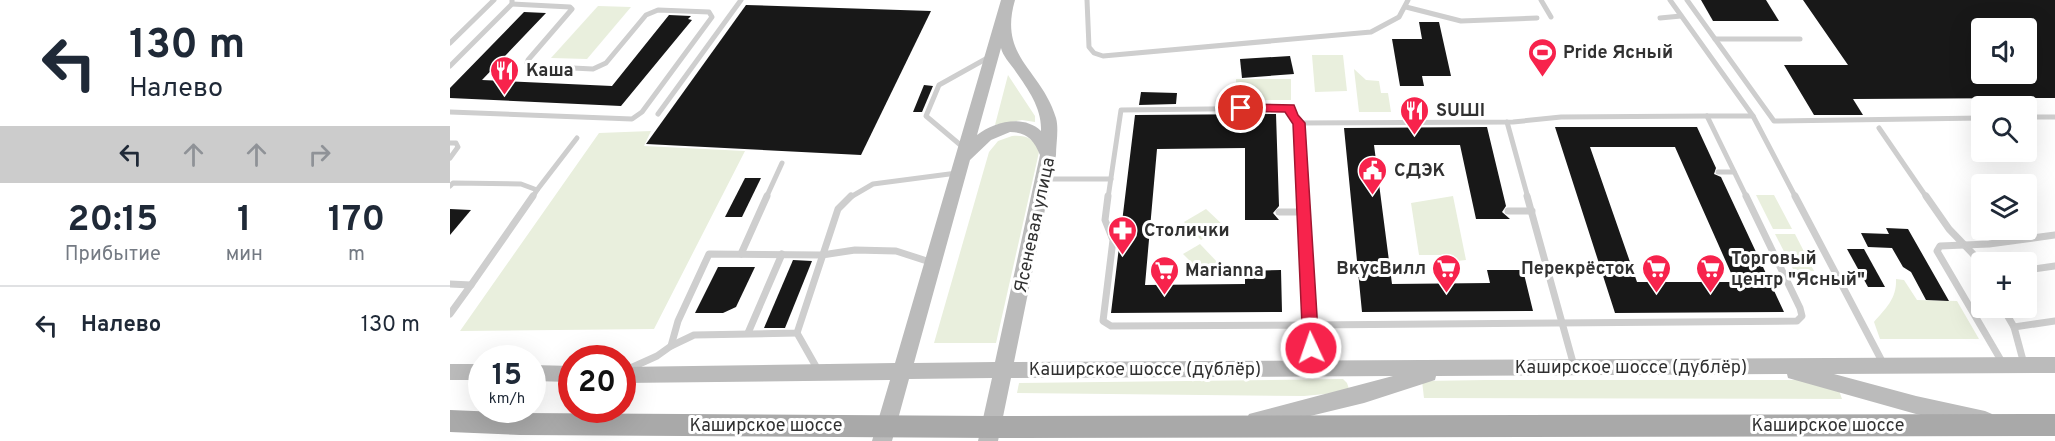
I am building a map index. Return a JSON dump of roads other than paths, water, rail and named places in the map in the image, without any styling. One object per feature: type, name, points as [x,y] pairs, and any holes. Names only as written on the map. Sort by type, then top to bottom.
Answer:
[{"type":"main road","name":"Ясеневая улица","points":[[884,433],[1008,0]]},
{"type":"main road","name":"Ясеневая улица","points":[[989,434],[1048,155],[1049,120],[1038,92],[1009,53],[1002,19]]},
{"type":"main road","points":[[962,160],[975,142],[1006,127],[1026,126],[1035,131],[1043,140],[1048,155]]},
{"type":"main road","points":[[1775,367],[2055,365]]},
{"type":"main road","points":[[1775,367],[1916,405],[2003,425]]},
{"type":"main road","name":"Каширское шоссе (дублёр)","points":[[636,373],[1775,367]]},
{"type":"main road","points":[[1233,426],[1364,394],[1452,368]]},
{"type":"main road","points":[[450,372],[468,372]]},
{"type":"main road","name":"Каширское шоссе","points":[[450,421],[989,434],[1233,426],[2055,425]]},
{"type":"lane","points":[[450,43],[494,0]]},
{"type":"lane","points":[[658,114],[741,0]]},
{"type":"lane","points":[[1087,0],[1089,47],[1094,53],[1103,56],[1371,32],[1391,23],[1402,14],[1408,0]]},
{"type":"lane","points":[[1541,0],[1551,18]]},
{"type":"lane","points":[[1670,0],[1753,116],[1884,365]]},
{"type":"lane","points":[[1687,0],[1774,121],[1971,118]]},
{"type":"lane","points":[[450,66],[512,2],[572,9],[528,60],[527,63],[531,66],[593,69],[599,67],[606,63],[646,15],[655,11],[709,12],[712,17],[642,112],[632,119],[450,112]]},
{"type":"lane","points":[[1406,7],[1461,21],[1537,18]]},
{"type":"lane","points":[[1660,18],[1682,16]]},
{"type":"lane","points":[[1715,39],[1800,39]]},
{"type":"lane","points":[[820,373],[797,333],[838,209],[853,194],[873,184],[962,160],[926,116],[939,85],[991,56]]},
{"type":"lane","points":[[1312,369],[1310,325],[1299,123],[1293,117],[1292,110],[1288,108],[1123,109],[1120,111],[1106,220],[1113,240],[1103,315],[1104,323],[1111,326],[1310,325],[1794,323],[1801,318],[1800,308],[1707,116]]},
{"type":"lane","points":[[1299,123],[1508,122],[1561,117],[1753,116]]},
{"type":"lane","points":[[2037,117],[2055,117]]},
{"type":"lane","points":[[1508,122],[1575,367]]},
{"type":"lane","points":[[1879,128],[1949,229],[1971,252]]},
{"type":"lane","points":[[450,314],[537,190],[577,138]]},
{"type":"lane","points":[[450,143],[457,144],[458,147],[450,158]]},
{"type":"lane","points":[[741,254],[782,164]]},
{"type":"lane","points":[[1718,172],[1734,172]]},
{"type":"lane","points":[[1044,179],[1111,179]]},
{"type":"lane","points":[[450,186],[453,183],[521,184],[537,190]]},
{"type":"lane","points":[[1508,211],[1532,211]]},
{"type":"lane","points":[[1279,212],[1304,212]]},
{"type":"lane","points":[[2004,365],[1937,251],[1940,246],[2055,235]]},
{"type":"lane","points":[[671,346],[678,321],[709,254],[822,255],[855,250],[896,251],[933,263]]},
{"type":"lane","points":[[748,333],[782,254]]},
{"type":"lane","points":[[2037,268],[2055,266]]},
{"type":"lane","points":[[450,284],[471,285]]},
{"type":"lane","points":[[2009,318],[2025,365]]},
{"type":"lane","points":[[2014,327],[2055,321]]},
{"type":"lane","points":[[636,366],[694,335],[797,333]]},
{"type":"place","name":"Pride Ясный","points":[[1542,78]]},
{"type":"place","name":"Каша","points":[[505,96]]},
{"type":"place","name":"SUШI","points":[[1415,136]]},
{"type":"place","name":"СДЭК","points":[[1373,196]]},
{"type":"place","name":"Столички","points":[[1123,256]]},
{"type":"place","name":"ВкусВилл","points":[[1447,294]]},
{"type":"place","name":"Перекрёсток","points":[[1656,294]]},
{"type":"place","name":"Торговый центр \"Ясный\"","points":[[1710,294]]},
{"type":"place","name":"Marianna","points":[[1164,296]]}]
